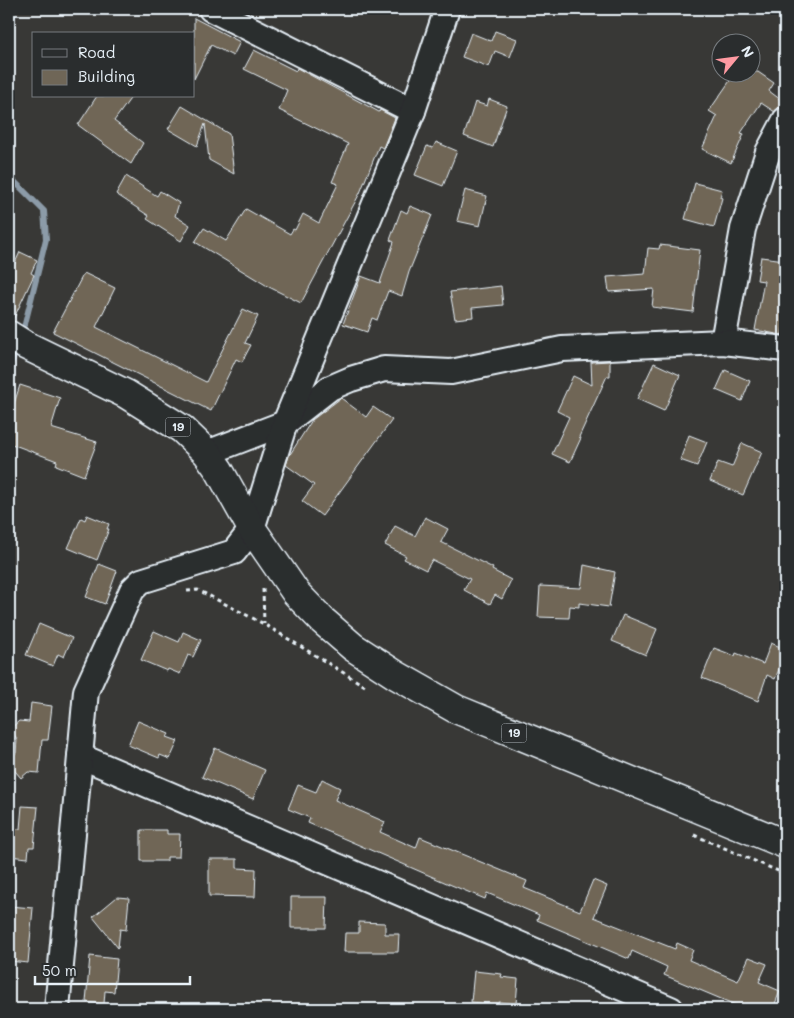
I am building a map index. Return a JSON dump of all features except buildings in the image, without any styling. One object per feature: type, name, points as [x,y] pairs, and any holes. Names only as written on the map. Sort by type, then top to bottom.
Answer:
[{"type":"main road","name":"19","points":[[16,339],[126,394],[182,429],[207,454],[219,470],[252,529],[296,593],[323,621],[353,647],[396,675],[456,709],[785,844]]},
{"type":"street","points":[[211,9],[412,111]]},
{"type":"street","points":[[57,1009],[86,691],[132,590],[141,581],[234,552],[252,529],[285,423],[412,111],[446,9]]},
{"type":"street","points":[[722,342],[743,229],[768,152],[785,120]]},
{"type":"street","points":[[207,454],[285,423],[330,388],[351,379],[384,369],[451,372],[562,349],[722,342],[785,349]]},
{"type":"street","points":[[80,756],[671,1009]]},
{"type":"path","points":[[178,592],[198,590],[264,624]]},
{"type":"waterway","points":[[9,176],[44,211],[46,239],[22,336]]},
{"type":"waterway","points":[[9,367],[18,348]]}]
